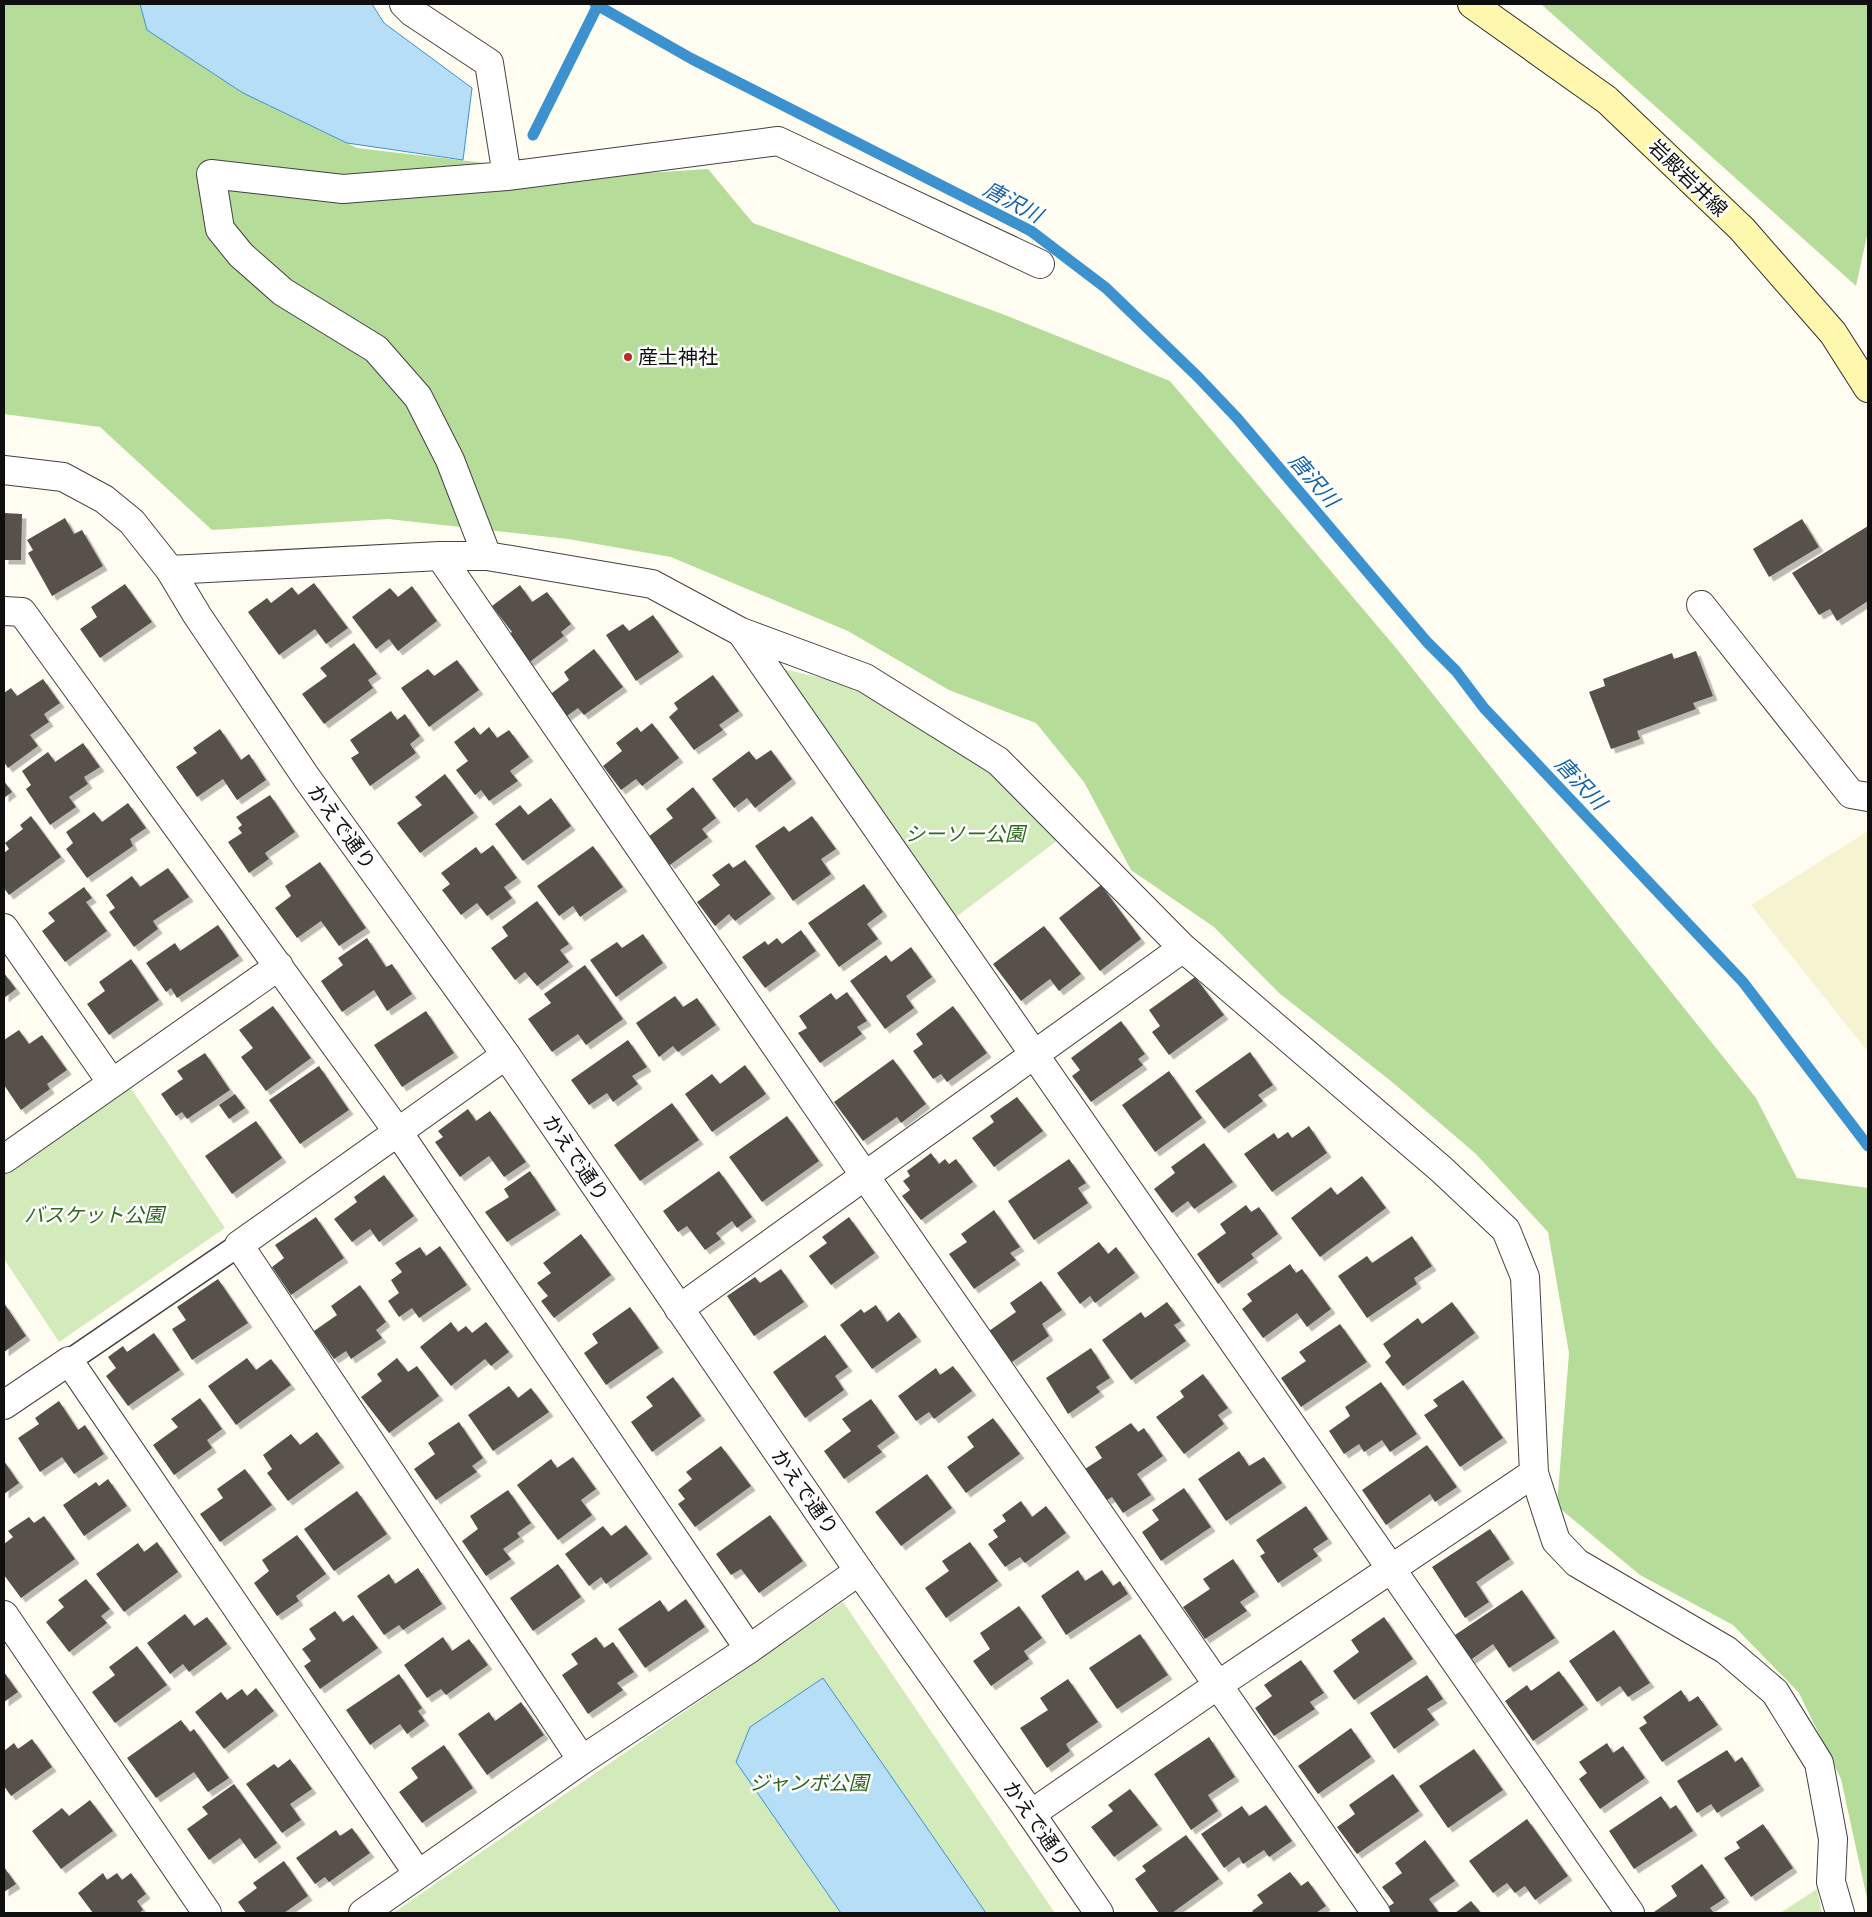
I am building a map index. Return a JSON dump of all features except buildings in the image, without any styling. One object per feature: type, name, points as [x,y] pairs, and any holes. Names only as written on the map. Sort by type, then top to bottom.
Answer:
[{"type":"main road","name":"岩殿岩井線","points":[[1472,4],[1607,100],[1742,230],[1833,333],[1868,388]]},
{"type":"street","points":[[404,4],[412,12],[489,63],[507,176]]},
{"type":"street","points":[[487,556],[450,460],[418,397],[376,349],[283,292],[241,256],[220,229],[211,174],[343,189],[507,176],[778,141],[1040,264]]},
{"type":"street","name":"かえで通り","points":[[4,470],[64,478],[104,499],[132,522],[170,570],[197,615],[306,777],[506,1055],[858,1571],[1099,1913]]},
{"type":"street","points":[[440,556],[865,1176],[1376,1913]]},
{"type":"street","points":[[170,570],[440,556],[487,556],[652,584],[741,632],[865,678],[998,761],[1184,948],[1441,1169],[1506,1230],[1524,1277],[1534,1473],[1556,1541],[1577,1563],[1726,1650],[1775,1692],[1819,1763],[1833,1839],[1831,1882],[1840,1913]]},
{"type":"street","points":[[1701,605],[1851,794],[1868,797]]},
{"type":"street","points":[[4,611],[22,612],[398,1132],[749,1649]]},
{"type":"street","points":[[741,632],[1630,1913]]},
{"type":"street","points":[[4,928],[112,1083]]},
{"type":"street","points":[[679,1309],[1184,948]]},
{"type":"street","points":[[4,1159],[278,966]]},
{"type":"street","points":[[4,1405],[239,1245],[506,1055]]},
{"type":"street","points":[[239,1245],[582,1760]]},
{"type":"street","points":[[68,1361],[418,1874]]},
{"type":"street","points":[[1031,1814],[1218,1685],[1534,1473]]},
{"type":"street","points":[[363,1913],[582,1760],[749,1649],[858,1571]]},
{"type":"street","points":[[4,1615],[207,1913]]},
{"type":"shaded area","points":[[1868,831],[1868,1052],[1751,905]]},
{"type":"green space","points":[[4,4],[140,4],[147,30],[243,93],[357,148],[476,162],[569,178],[708,169],[753,223],[1005,315],[1170,381],[1396,648],[1756,1098],[1797,1178],[1868,1188],[1868,1903],[1841,1779],[1799,1693],[1733,1625],[1640,1575],[1557,1506],[1569,1353],[1548,1232],[1476,1154],[1391,1081],[1279,993],[1214,927],[1131,870],[1084,782],[1036,723],[949,690],[848,631],[671,557],[568,539],[388,519],[212,530],[100,427],[4,414]]},
{"type":"green space","points":[[1541,4],[1868,4],[1868,231],[1856,286]]},
{"type":"green space","name":"シーソー公園","points":[[779,668],[860,687],[988,772],[1058,840],[952,920]]},
{"type":"green space","name":"バスケット公園","points":[[130,1087],[225,1228],[59,1342],[4,1259],[4,1174]]},
{"type":"green space","name":"ジャンボ公園","points":[[843,1602],[1055,1913],[393,1913]]},
{"type":"green space","points":[[1817,1889],[1822,1913],[1780,1913]]},
{"type":"water","points":[[140,4],[372,4],[384,23],[472,88],[463,160],[347,143],[243,93],[147,30]]},
{"type":"water","points":[[823,1678],[986,1913],[841,1913],[736,1762],[750,1727]]},
{"type":"waterway","name":"唐沢川","points":[[595,4],[692,59],[1031,231],[1106,288],[1198,377],[1237,418],[1427,642],[1456,671],[1484,708],[1743,982],[1868,1146]]},
{"type":"waterway","points":[[533,135],[598,5]]},
{"type":"place","name":"産土神社","points":[[628,357]]}]
